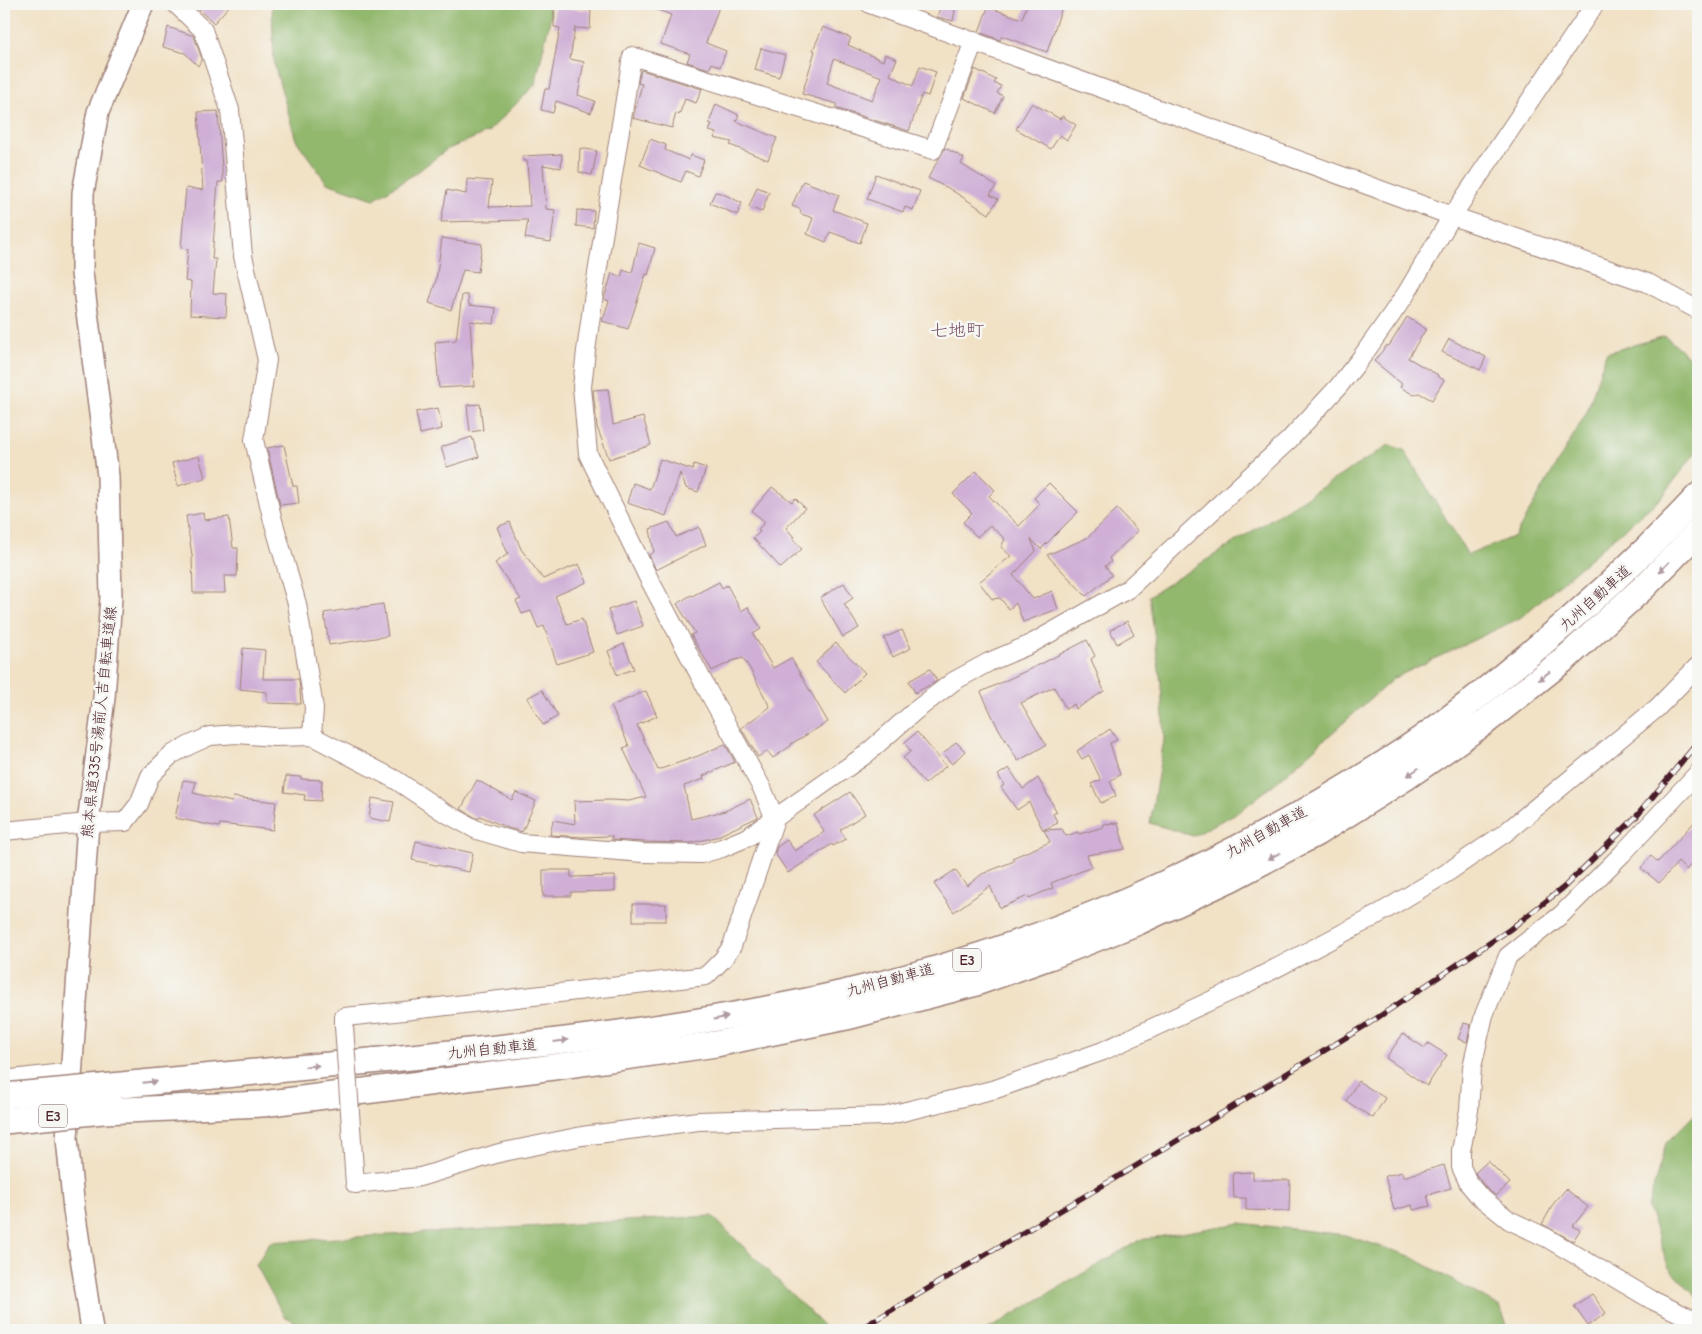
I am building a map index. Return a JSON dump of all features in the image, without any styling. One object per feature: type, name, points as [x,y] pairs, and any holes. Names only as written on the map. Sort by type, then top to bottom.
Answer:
[{"type":"highway","name":"九州自動車道","points":[[4,1096],[536,1044],[709,1020],[846,992],[963,961],[1040,934],[1125,900],[1217,859],[1304,812],[1393,758],[1468,704],[1548,640],[1626,570],[1698,496]]},
{"type":"highway","name":"九州自動車道","points":[[4,1121],[103,1111],[262,1104],[539,1069],[716,1044],[850,1016],[973,984],[1138,922],[1230,880],[1317,833],[1404,778],[1484,723],[1566,658],[1645,586],[1698,532]]},
{"type":"main road","name":"熊本県道335号湯前人吉自転車道線","points":[[92,1330],[74,1210],[67,1138],[88,823],[104,698],[111,597],[108,476],[82,273],[83,193],[98,112],[143,4]]},
{"type":"street","points":[[176,4],[203,30],[230,110],[243,256],[267,360],[254,440],[272,517],[297,604],[314,708],[312,736]]},
{"type":"street","points":[[870,4],[1452,216],[1648,283],[1698,310]]},
{"type":"street","points":[[4,831],[88,823],[125,822],[139,804],[150,776],[171,755],[210,736],[237,734],[275,737],[312,736],[396,780],[442,811],[477,830],[521,843],[643,853],[700,854],[722,848],[748,837],[864,755],[915,711],[954,681],[989,662],[1029,645],[1128,589],[1289,440],[1338,387],[1406,294],[1452,216],[1595,4]]},
{"type":"street","points":[[974,41],[933,150],[632,56],[586,350],[582,387],[588,454],[647,575],[762,788],[776,819],[732,946],[723,959],[706,976],[344,1017],[355,1184],[420,1177],[499,1153],[582,1136],[698,1122],[886,1116],[996,1089],[1102,1051],[1240,987],[1370,919],[1445,874],[1505,833],[1657,708],[1698,666]]},
{"type":"street","points":[[1689,1324],[1547,1238],[1509,1220],[1479,1196],[1469,1184],[1461,1167],[1461,1150],[1469,1110],[1472,1067],[1484,1015],[1508,956],[1561,915],[1622,854],[1698,773]]},
{"type":"street","points":[[4,1080],[72,1072]]},
{"type":"green space","points":[[272,4],[548,4],[551,15],[535,85],[488,132],[446,150],[416,173],[374,199],[327,183],[296,140],[274,64]]},
{"type":"green space","points":[[1665,336],[1698,365],[1698,449],[1663,496],[1520,618],[1394,678],[1279,780],[1240,811],[1193,836],[1150,823],[1164,739],[1161,683],[1149,596],[1389,445],[1404,450],[1468,555],[1515,536],[1587,412],[1606,353]]},
{"type":"green space","points":[[1698,1111],[1698,1298],[1669,1268],[1648,1207],[1666,1143]]},
{"type":"green space","points":[[712,1216],[828,1330],[311,1330],[284,1316],[256,1265],[270,1242]]},
{"type":"green space","points":[[1240,1223],[1345,1235],[1410,1256],[1500,1307],[1509,1330],[987,1330],[1140,1240]]},
{"type":"building","points":[[192,4],[231,4],[214,23]]},
{"type":"building","points":[[646,4],[720,4],[706,43],[726,51],[720,67],[712,63],[709,69],[687,62],[690,54],[661,44],[671,15]]},
{"type":"building","points":[[941,4],[956,4],[953,21],[937,17]]},
{"type":"building","points":[[1027,4],[1063,4],[1047,52],[1002,36],[1000,40],[979,32],[988,7],[1022,19]]},
{"type":"building","points":[[554,8],[591,10],[590,29],[575,28],[570,59],[584,62],[578,95],[595,101],[591,113],[556,101],[553,113],[541,110],[545,89],[549,89],[560,28],[554,27]]},
{"type":"building","points":[[168,27],[194,36],[202,59],[198,66],[185,53],[163,47]]},
{"type":"building","points":[[823,27],[851,38],[848,45],[883,61],[885,54],[897,59],[890,75],[913,86],[920,66],[936,72],[928,96],[922,94],[909,131],[835,108],[837,104],[802,94],[815,51],[813,50]],"holes":[[[834,59],[882,77],[872,100],[827,83]]]},
{"type":"building","points":[[761,48],[785,55],[779,77],[755,70]]},
{"type":"building","points":[[975,69],[996,80],[994,83],[1001,86],[997,93],[1003,96],[995,113],[964,98]]},
{"type":"building","points":[[641,70],[702,89],[696,103],[685,99],[679,115],[676,113],[672,128],[633,118],[642,84],[638,83]]},
{"type":"building","points":[[1032,103],[1060,119],[1062,116],[1076,125],[1067,140],[1060,135],[1051,149],[1016,129]]},
{"type":"building","points":[[716,104],[739,115],[736,121],[777,138],[768,160],[730,145],[732,142],[714,138],[716,133],[709,131],[712,124],[709,123]]},
{"type":"building","points":[[218,111],[223,182],[218,182],[212,259],[216,259],[213,293],[227,294],[226,317],[190,315],[191,282],[185,281],[188,249],[181,248],[186,188],[203,190],[198,112]]},
{"type":"building","points":[[650,139],[666,145],[665,150],[689,160],[691,155],[704,160],[698,176],[686,171],[681,182],[640,165]]},
{"type":"building","points":[[580,148],[597,151],[592,175],[579,172]]},
{"type":"building","points":[[945,148],[964,158],[961,164],[996,186],[990,195],[998,199],[989,214],[945,186],[928,178]]},
{"type":"building","points":[[562,154],[561,168],[543,165],[546,209],[555,210],[551,242],[525,238],[528,220],[441,222],[447,190],[466,194],[467,179],[492,181],[489,207],[530,206],[527,161],[523,161],[523,156]]},
{"type":"building","points":[[876,174],[920,191],[913,210],[905,207],[903,212],[867,199]]},
{"type":"building","points":[[803,181],[839,195],[833,210],[867,223],[860,243],[830,232],[826,242],[807,234],[813,218],[801,214],[800,209],[792,206]]},
{"type":"building","points":[[757,187],[769,192],[762,212],[749,207]]},
{"type":"building","points":[[715,192],[742,203],[737,215],[710,203]]},
{"type":"building","points":[[577,210],[594,211],[593,228],[576,226]]},
{"type":"building","points":[[442,238],[482,244],[478,272],[463,270],[451,310],[429,303],[436,280]]},
{"type":"building","points":[[639,243],[655,248],[648,275],[646,274],[628,329],[602,321],[609,301],[604,299],[612,273],[621,277],[623,270],[632,273]]},
{"type":"building","points":[[462,295],[468,295],[469,305],[496,308],[494,324],[470,321],[474,386],[439,388],[435,342],[456,340]]},
{"type":"building","points":[[1407,317],[1426,329],[1408,358],[1444,380],[1432,400],[1419,393],[1414,395],[1400,387],[1402,384],[1374,361],[1387,345],[1389,346]]},
{"type":"building","points":[[1449,339],[1486,357],[1480,370],[1442,352]]},
{"type":"building","points":[[608,389],[613,425],[643,417],[651,445],[609,459],[597,427],[593,390]]},
{"type":"building","points":[[480,404],[483,430],[470,432],[467,405]]},
{"type":"building","points":[[438,408],[442,429],[420,434],[416,412]]},
{"type":"building","points":[[472,437],[479,457],[447,467],[441,447]]},
{"type":"building","points":[[284,445],[293,486],[297,486],[299,503],[280,505],[267,448]]},
{"type":"building","points":[[199,456],[205,478],[178,486],[172,463]]},
{"type":"building","points":[[660,459],[693,470],[694,464],[706,468],[698,492],[686,488],[680,473],[666,516],[627,503],[633,483],[650,489]]},
{"type":"building","points":[[976,471],[995,490],[989,496],[1019,526],[1040,504],[1034,498],[1049,483],[1078,512],[1041,549],[1031,539],[1036,551],[1013,575],[1033,599],[1052,591],[1058,609],[1023,622],[1016,603],[1009,609],[1000,598],[992,599],[979,582],[1011,556],[1001,547],[1005,539],[990,525],[977,537],[963,522],[972,513],[953,494]]},
{"type":"building","points":[[772,487],[792,502],[795,498],[805,508],[786,528],[802,549],[781,568],[753,538],[760,532],[758,529],[765,522],[752,511]]},
{"type":"building","points":[[1117,509],[1138,531],[1109,558],[1111,562],[1105,566],[1112,575],[1086,596],[1047,555],[1087,538]]},
{"type":"building","points":[[203,513],[204,520],[229,517],[233,548],[238,548],[237,576],[224,576],[225,593],[193,593],[192,555],[186,516]]},
{"type":"building","points":[[510,522],[521,549],[543,579],[579,564],[587,582],[555,596],[567,624],[582,619],[593,652],[557,664],[544,626],[538,628],[531,611],[522,614],[516,601],[521,599],[495,563],[508,554],[497,527]]},
{"type":"building","points":[[669,522],[676,537],[699,527],[706,545],[656,570],[649,555],[654,552],[650,529]]},
{"type":"building","points":[[719,582],[722,588],[727,585],[741,611],[748,607],[761,629],[753,634],[773,668],[791,658],[828,722],[791,744],[773,758],[767,751],[758,757],[741,728],[770,707],[750,669],[743,658],[712,671],[691,635],[695,633],[677,604]]},
{"type":"building","points":[[844,583],[853,598],[844,604],[859,628],[843,637],[820,598]]},
{"type":"building","points":[[634,601],[643,626],[617,635],[608,610]]},
{"type":"building","points":[[383,604],[388,636],[329,645],[324,613]]},
{"type":"building","points":[[1127,621],[1134,634],[1117,644],[1110,630]]},
{"type":"building","points":[[902,630],[911,648],[893,657],[884,638]]},
{"type":"building","points":[[1087,640],[1095,656],[1091,659],[1104,691],[1076,709],[1074,704],[1066,709],[1054,687],[1021,703],[1046,745],[1018,761],[996,724],[981,692]]},
{"type":"building","points":[[836,643],[865,673],[845,693],[816,662]]},
{"type":"building","points":[[624,644],[634,669],[617,675],[608,651]]},
{"type":"building","points":[[243,648],[265,650],[263,679],[299,679],[301,704],[267,703],[267,692],[240,689]]},
{"type":"building","points":[[930,669],[937,681],[915,693],[909,681]]},
{"type":"building","points":[[542,690],[558,716],[543,725],[527,698]]},
{"type":"building","points":[[646,691],[657,716],[637,725],[658,770],[725,744],[735,762],[703,776],[704,779],[684,786],[691,819],[725,811],[750,799],[758,817],[720,836],[691,843],[612,840],[612,836],[550,835],[553,820],[575,824],[574,801],[629,801],[646,797],[623,748],[629,746],[611,706]]},
{"type":"building","points":[[1110,729],[1117,740],[1110,743],[1120,775],[1110,781],[1116,796],[1101,803],[1091,784],[1101,780],[1089,755],[1082,759],[1077,751]]},
{"type":"building","points":[[917,732],[946,766],[925,784],[903,758],[911,751],[904,743]]},
{"type":"building","points":[[956,742],[965,751],[952,764],[943,754]]},
{"type":"building","points":[[1009,768],[1023,789],[1038,778],[1057,812],[1053,814],[1058,823],[1043,830],[1029,802],[1017,810],[1001,787],[1004,785],[998,775]]},
{"type":"building","points":[[286,776],[322,780],[321,801],[304,800],[305,795],[284,792]]},
{"type":"building","points":[[183,780],[196,782],[193,793],[232,802],[233,797],[276,802],[273,830],[220,824],[219,827],[175,818]]},
{"type":"building","points":[[477,780],[512,800],[516,792],[536,801],[522,832],[480,816],[478,819],[461,809]]},
{"type":"building","points":[[850,792],[865,814],[840,830],[846,839],[833,846],[832,844],[788,873],[775,853],[777,847],[787,840],[795,851],[824,832],[814,815]]},
{"type":"building","points":[[372,798],[394,802],[390,822],[369,818]]},
{"type":"building","points":[[1698,818],[1698,856],[1686,870],[1678,862],[1659,883],[1641,868],[1651,856],[1658,862]]},
{"type":"building","points":[[1118,823],[1125,849],[1087,855],[1092,867],[1051,883],[1053,888],[1000,908],[990,886],[954,912],[934,884],[955,870],[967,886],[982,874],[1014,861],[1012,858],[1050,842],[1044,830],[1062,829],[1066,836],[1104,827],[1103,824]]},
{"type":"building","points":[[416,841],[473,853],[469,872],[412,860]]},
{"type":"building","points":[[543,870],[571,870],[571,877],[615,876],[615,891],[571,892],[571,896],[543,896]]},
{"type":"building","points":[[633,904],[666,904],[666,921],[633,921]]},
{"type":"building","points":[[1464,1023],[1471,1025],[1467,1042],[1458,1039]]},
{"type":"building","points":[[1403,1034],[1425,1048],[1428,1043],[1447,1055],[1427,1086],[1386,1058]]},
{"type":"building","points":[[1358,1081],[1385,1098],[1373,1118],[1346,1101]]},
{"type":"building","points":[[1488,1161],[1510,1183],[1496,1196],[1486,1188],[1475,1173]]},
{"type":"building","points":[[1444,1165],[1451,1188],[1427,1195],[1430,1206],[1413,1210],[1412,1205],[1394,1210],[1385,1176],[1402,1172],[1403,1177]]},
{"type":"building","points":[[1253,1172],[1253,1180],[1290,1180],[1289,1211],[1246,1210],[1246,1198],[1234,1198],[1233,1173]]},
{"type":"building","points":[[1566,1189],[1588,1207],[1573,1226],[1580,1230],[1573,1241],[1542,1224],[1554,1203]]},
{"type":"building","points":[[1592,1294],[1606,1313],[1588,1326],[1574,1306]]},
{"type":"railway","points":[[858,1330],[1134,1167],[1368,1024],[1509,930],[1563,888],[1636,817],[1698,742]]},
{"type":"district","name":"七地町","points":[[957,330]]}]
